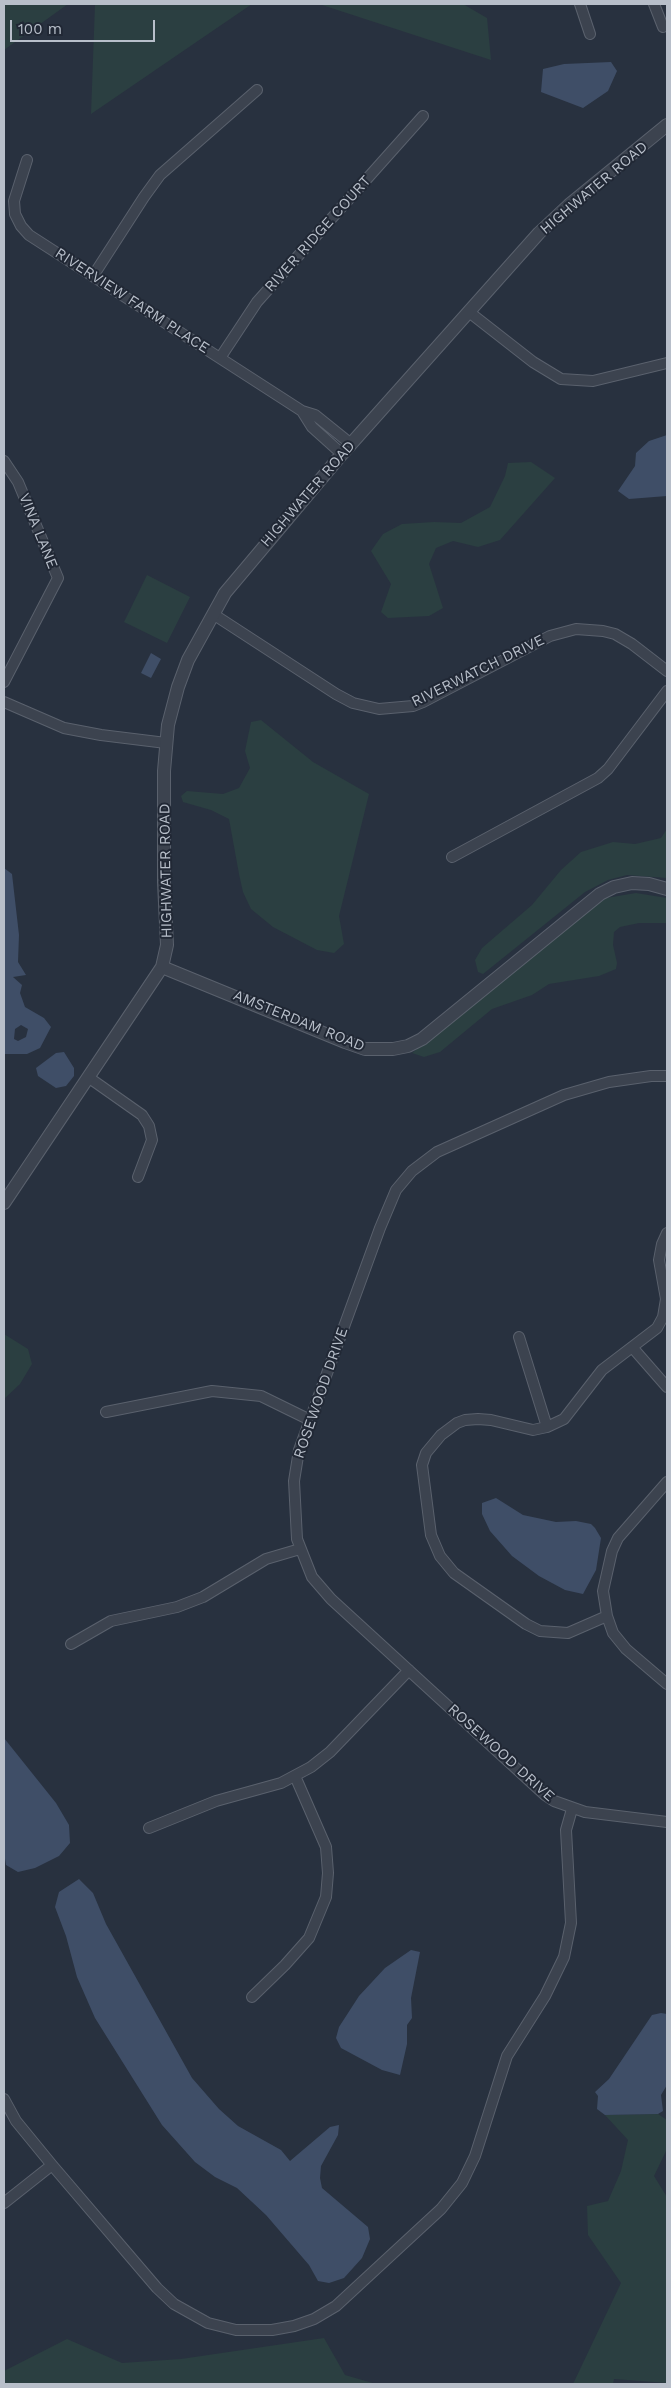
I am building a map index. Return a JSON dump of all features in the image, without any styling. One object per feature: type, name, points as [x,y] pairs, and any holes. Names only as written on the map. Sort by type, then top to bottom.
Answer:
[{"type":"street","points":[[580,4],[590,34]]},
{"type":"street","points":[[654,4],[663,27]]},
{"type":"street","points":[[93,276],[144,196],[160,175],[257,90]]},
{"type":"street","name":"RIVER RIDGE COURT","points":[[220,358],[257,302],[423,116]]},
{"type":"street","name":"HIGHWATER ROAD","points":[[162,967],[168,945],[164,882],[166,743],[168,725],[178,686],[188,660],[213,614],[240,573],[330,471],[342,454],[539,233],[569,204],[667,125]]},
{"type":"street","name":"RIVERVIEW FARM PLACE","points":[[26,160],[14,201],[16,214],[21,226],[29,235],[302,412],[315,415],[351,444]]},
{"type":"street","points":[[469,312],[533,362],[561,379],[593,381],[667,363]]},
{"type":"street","name":"RIVERVIEW FARM PLACE","points":[[302,412],[312,427],[342,454]]},
{"type":"street","name":"VINA LANE","points":[[4,461],[18,482],[58,578],[4,682]]},
{"type":"street","name":"RIVERWATCH DRIVE","points":[[213,614],[336,694],[353,703],[379,709],[413,706],[423,702],[550,636],[576,629],[615,634],[632,644],[667,671]]},
{"type":"street","points":[[452,857],[598,778],[608,769],[667,692]]},
{"type":"street","points":[[4,702],[64,728],[101,736],[166,743]]},
{"type":"street","name":"AMSTERDAM ROAD","points":[[162,967],[345,1042],[365,1048],[393,1049],[408,1046],[422,1038],[600,894],[614,887],[632,883],[650,884],[667,889]]},
{"type":"street","points":[[4,1203],[162,967]]},
{"type":"street","points":[[88,1076],[142,1115],[149,1126],[152,1140],[138,1177]]},
{"type":"street","name":"ROSEWOOD DRIVE","points":[[667,1076],[651,1076],[609,1082],[564,1095],[437,1152],[412,1171],[396,1190],[389,1204],[298,1450],[294,1481],[296,1526],[300,1549],[308,1569],[322,1589],[545,1795],[572,1809],[667,1822]]},
{"type":"street","points":[[607,1616],[568,1633],[540,1631],[526,1624],[454,1573],[440,1556],[431,1535],[422,1465],[426,1453],[441,1435],[457,1423],[471,1419],[490,1420],[533,1430],[547,1427],[564,1419],[599,1373],[657,1328],[663,1317],[666,1299],[659,1260],[662,1244],[667,1233]]},
{"type":"street","points":[[519,1336],[547,1427]]},
{"type":"street","points":[[632,1347],[667,1387]]},
{"type":"street","points":[[106,1412],[204,1391],[219,1391],[260,1396],[310,1420]]},
{"type":"street","points":[[667,1482],[635,1516],[618,1538],[612,1551],[604,1585],[607,1616],[613,1633],[626,1649],[667,1684]]},
{"type":"street","points":[[71,1644],[110,1620],[177,1607],[203,1597],[266,1559],[300,1549]]},
{"type":"street","points":[[149,1828],[216,1801],[295,1776],[330,1752],[409,1670]]},
{"type":"street","points":[[252,1997],[309,1938],[326,1896],[328,1873],[326,1847],[295,1776]]},
{"type":"street","points":[[4,2099],[16,2121],[52,2165],[156,2288],[174,2304],[208,2323],[236,2330],[272,2330],[294,2326],[314,2319],[336,2306],[441,2209],[462,2183],[475,2156],[507,2056],[545,1996],[564,1957],[571,1923],[566,1830],[572,1809]]},
{"type":"street","points":[[4,2202],[52,2165]]},
{"type":"green space","points":[[4,4],[68,4],[4,50]]},
{"type":"green space","points":[[95,4],[252,4],[91,114]]},
{"type":"green space","points":[[319,4],[463,4],[487,18],[491,60]]},
{"type":"green space","points":[[531,462],[555,478],[500,540],[478,547],[453,541],[436,548],[429,564],[443,608],[429,616],[388,618],[381,612],[391,584],[371,551],[383,534],[402,524],[461,523],[490,507],[505,476],[508,463]]},
{"type":"green space","points":[[147,575],[190,597],[167,643],[124,622]]},
{"type":"green space","points":[[261,720],[313,762],[369,794],[339,916],[344,944],[334,953],[317,950],[273,927],[251,909],[243,892],[229,819],[211,810],[183,802],[181,796],[187,791],[223,794],[239,788],[250,768],[245,751],[251,722]]},
{"type":"green space","points":[[667,829],[667,878],[627,875],[608,880],[585,892],[483,974],[478,972],[475,960],[482,948],[532,905],[561,870],[581,852],[613,842],[635,844],[661,838]]},
{"type":"green space","points":[[636,893],[667,898],[667,923],[639,923],[620,927],[614,932],[613,945],[617,963],[616,969],[599,976],[549,984],[532,995],[492,1009],[440,1052],[424,1057],[412,1053],[577,917],[606,898]]},
{"type":"green space","points":[[4,1334],[28,1349],[32,1364],[20,1384],[4,1399]]},
{"type":"green space","points":[[658,2114],[667,2120],[667,2149],[654,2176],[667,2197],[667,2383],[614,2379],[613,2384],[573,2384],[621,2283],[588,2235],[587,2206],[608,2201],[621,2171],[628,2140],[605,2115]]},
{"type":"green space","points":[[324,2338],[345,2375],[376,2384],[4,2384],[4,2371],[67,2339],[122,2363],[181,2359]]},
{"type":"water","points":[[611,62],[617,71],[608,91],[583,108],[541,92],[543,69],[564,64]]},
{"type":"water","points":[[667,435],[667,496],[629,499],[618,491],[635,466],[636,453],[649,441]]},
{"type":"water","points":[[151,653],[161,659],[151,678],[141,673]]},
{"type":"water","points":[[4,868],[12,874],[19,935],[18,962],[26,975],[13,977],[22,985],[20,993],[25,1007],[44,1018],[51,1027],[40,1048],[27,1054],[4,1054]],"holes":[[[21,1025],[28,1029],[26,1037],[18,1041],[14,1039],[15,1029]]]},
{"type":"water","points":[[64,1052],[74,1068],[74,1076],[66,1086],[56,1088],[38,1076],[36,1068],[56,1053]]},
{"type":"water","points":[[496,1498],[523,1515],[556,1522],[576,1521],[591,1524],[595,1528],[601,1538],[596,1570],[583,1594],[565,1590],[539,1576],[512,1556],[490,1531],[482,1514],[482,1503]]},
{"type":"water","points":[[4,1738],[56,1803],[69,1825],[70,1843],[59,1856],[35,1868],[18,1872],[6,1865],[4,1852]]},
{"type":"water","points":[[79,1879],[93,1893],[106,1924],[192,2078],[219,2109],[238,2126],[281,2150],[290,2161],[330,2127],[339,2125],[338,2135],[321,2166],[320,2178],[322,2188],[368,2227],[370,2239],[362,2258],[344,2278],[329,2283],[318,2281],[309,2265],[266,2215],[237,2188],[215,2177],[195,2162],[162,2125],[95,2018],[77,1977],[66,1936],[55,1907],[59,1892]]},
{"type":"water","points":[[411,1950],[420,1952],[411,1998],[412,2018],[407,2025],[407,2044],[400,2075],[382,2070],[341,2048],[336,2038],[339,2027],[359,1996],[385,1968]]},
{"type":"water","points":[[667,2014],[667,2085],[661,2095],[663,2111],[658,2114],[605,2115],[597,2109],[598,2096],[595,2092],[609,2079],[652,2015]]}]
